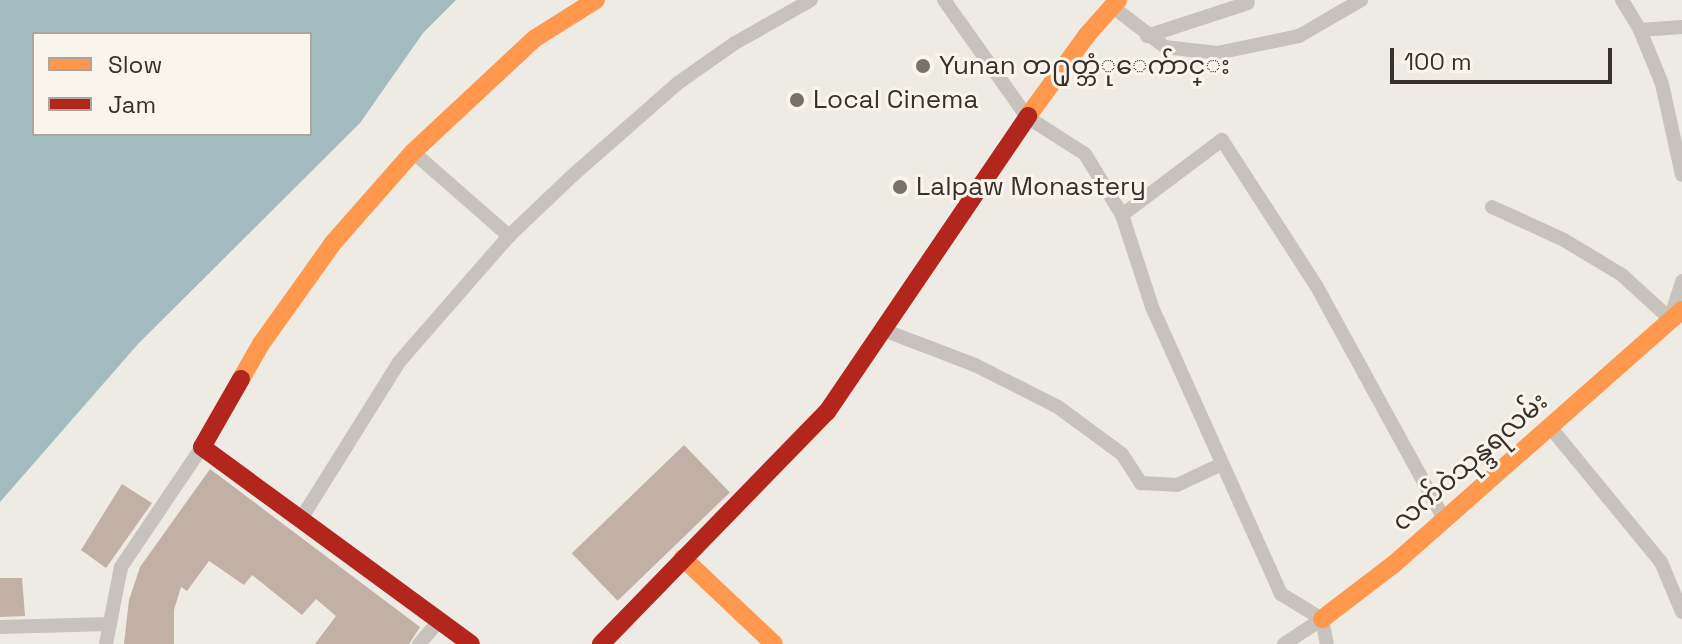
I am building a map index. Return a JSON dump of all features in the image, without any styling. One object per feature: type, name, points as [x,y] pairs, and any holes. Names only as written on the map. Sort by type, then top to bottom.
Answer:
[{"type":"street","points":[[106,644],[121,567],[202,447],[261,344],[333,243],[413,152],[534,39],[596,0]]},
{"type":"street","points":[[301,519],[399,362],[509,236],[678,83],[735,43],[811,0]]},
{"type":"street","points":[[944,0],[1027,117],[1085,154],[1122,215],[1152,307],[1220,465],[1281,594],[1322,619],[1327,644]]},
{"type":"street","points":[[607,638],[827,412],[886,331],[1027,117],[1087,35],[1116,4],[1147,36],[1176,50],[1240,50],[1299,36],[1361,0]]},
{"type":"street","points":[[1622,0],[1640,30],[1662,84],[1682,175]]},
{"type":"street","points":[[1147,36],[1248,3]]},
{"type":"street","points":[[1640,30],[1682,27]]},
{"type":"street","points":[[1122,215],[1222,140],[1317,287],[1444,519]]},
{"type":"street","points":[[413,152],[509,236]]},
{"type":"street","points":[[1492,207],[1564,240],[1622,275],[1676,314],[1682,281]]},
{"type":"street","name":"လက်ဝဲသုန္ဒရလမ်း","points":[[1284,644],[1394,564],[1676,314]]},
{"type":"street","points":[[886,331],[975,365],[1058,407],[1122,454],[1141,483],[1177,485],[1220,465]]},
{"type":"street","points":[[1550,427],[1661,562],[1682,612]]},
{"type":"street","points":[[202,447],[471,644]]},
{"type":"street","points":[[683,558],[774,644]]},
{"type":"street","points":[[419,644],[439,621]]},
{"type":"street","points":[[0,627],[110,624]]},
{"type":"water","points":[[0,0],[456,0],[423,33],[360,123],[138,344],[0,502]]},
{"type":"building","points":[[684,445],[730,492],[618,601],[572,553]]},
{"type":"building","points":[[210,469],[420,627],[409,644],[315,644],[336,616],[316,599],[302,615],[252,575],[244,585],[209,561],[187,591],[181,587],[174,610],[174,644],[124,644],[129,600],[140,567]]},
{"type":"building","points":[[122,484],[152,503],[106,568],[81,550]]},
{"type":"building","points":[[0,578],[22,578],[25,616],[0,617]]},
{"type":"traffic: slow","points":[[241,379],[261,344],[333,243],[413,152],[534,39],[596,0]]},
{"type":"traffic: slow","points":[[1028,116],[1087,35],[1118,0]]},
{"type":"traffic: slow","points":[[1322,619],[1394,564],[1682,310]]},
{"type":"traffic: slow","points":[[683,558],[774,644]]},
{"type":"traffic: jam","points":[[601,644],[827,412],[1028,116]]},
{"type":"traffic: jam","points":[[241,379],[202,447],[471,644]]},
{"type":"place","name":"Yunan တ႐ုတ္ဘံုေက်ာင္း","points":[[923,66]]},
{"type":"place","name":"Local Cinema","points":[[797,100]]},
{"type":"place","name":"Lalpaw Monastery","points":[[900,187]]}]
